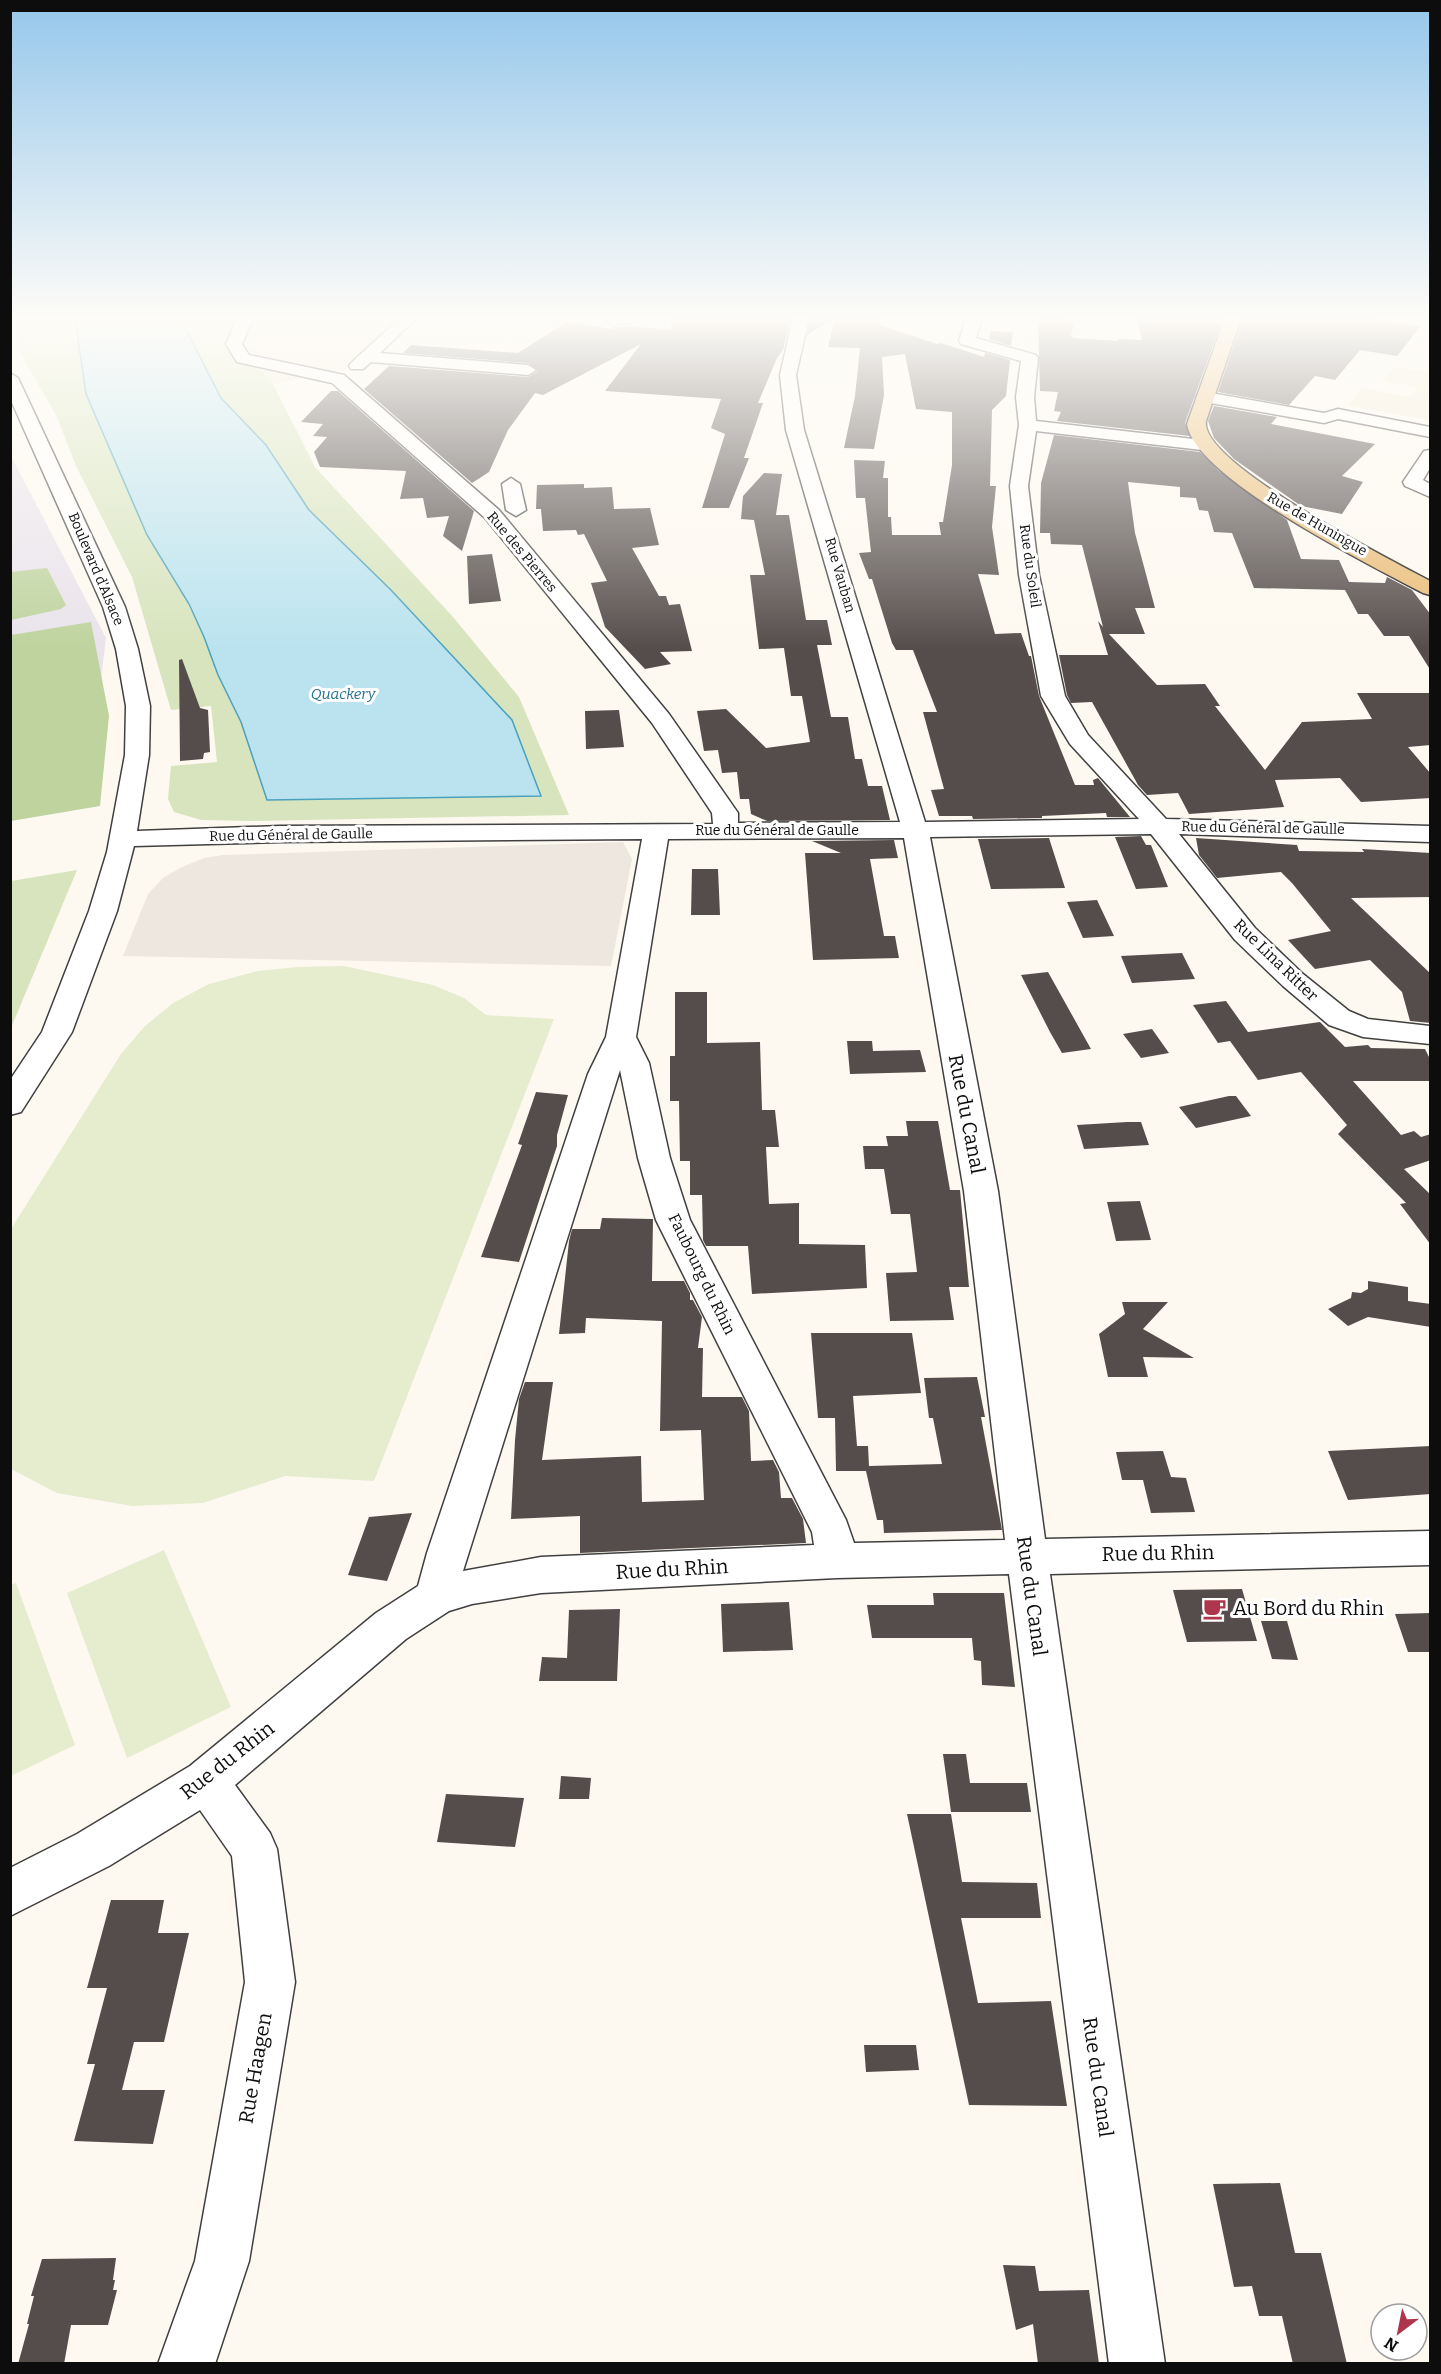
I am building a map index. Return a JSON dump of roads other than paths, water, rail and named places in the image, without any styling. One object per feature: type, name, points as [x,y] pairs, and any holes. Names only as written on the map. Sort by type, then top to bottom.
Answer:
[{"type":"main road","points":[[1197,429],[1203,445]]},
{"type":"main road","name":"Rue de Huningue","points":[[1203,445],[1220,463],[1252,487],[1431,589]]},
{"type":"street","name":"Boulevard d'Alsace","points":[[10,1105],[57,1032],[103,911],[123,839],[137,755],[138,706],[127,650],[114,607],[86,540],[34,429]]},
{"type":"street","name":"Rue des Pierres","points":[[395,429],[492,514],[661,719],[726,813],[726,830]]},
{"type":"street","name":"Rue Vauban","points":[[795,429],[915,830]]},
{"type":"street","name":"Rue du Soleil","points":[[1027,429],[1019,486],[1029,575],[1053,696],[1078,739],[1139,802],[1157,826]]},
{"type":"street","points":[[1068,429],[1203,445]]},
{"type":"street","points":[[1414,429],[1431,432]]},
{"type":"street","points":[[1431,455],[1412,482],[1431,491]]},
{"type":"street","points":[[508,535],[519,528],[511,484]]},
{"type":"street","points":[[492,514],[516,510]]},
{"type":"street","name":"Rue du Général de Gaulle","points":[[123,839],[657,830],[915,830],[1157,826],[1431,834]]},
{"type":"street","name":"Rue Lina Ritter","points":[[1157,826],[1245,934],[1293,980],[1339,1018],[1363,1028],[1431,1035]]},
{"type":"street","points":[[436,1597],[447,1553],[599,1085],[621,1037],[657,830]]},
{"type":"street","name":"Rue du Canal","points":[[915,830],[981,1191],[1027,1556],[1137,2364]]},
{"type":"street","name":"Faubourg du Rhin","points":[[621,1037],[634,1063],[654,1158],[673,1220],[832,1532],[837,1561]]},
{"type":"street","name":"Rue du Rhin","points":[[10,1893],[112,1839],[206,1781],[391,1626],[436,1597],[472,1586],[541,1575],[837,1561],[1431,1548]]},
{"type":"street","name":"Rue Haagen","points":[[186,2364],[222,2261],[270,1982],[254,1849],[206,1781]]},
{"type":"water","name":"Quackery","points":[[101,429],[250,429],[266,445],[309,510],[391,590],[512,720],[541,796],[267,800],[241,722],[218,675],[204,637],[189,604],[147,535]]},
{"type":"place","name":"Au Bord du Rhin","points":[[1215,1608]]}]
